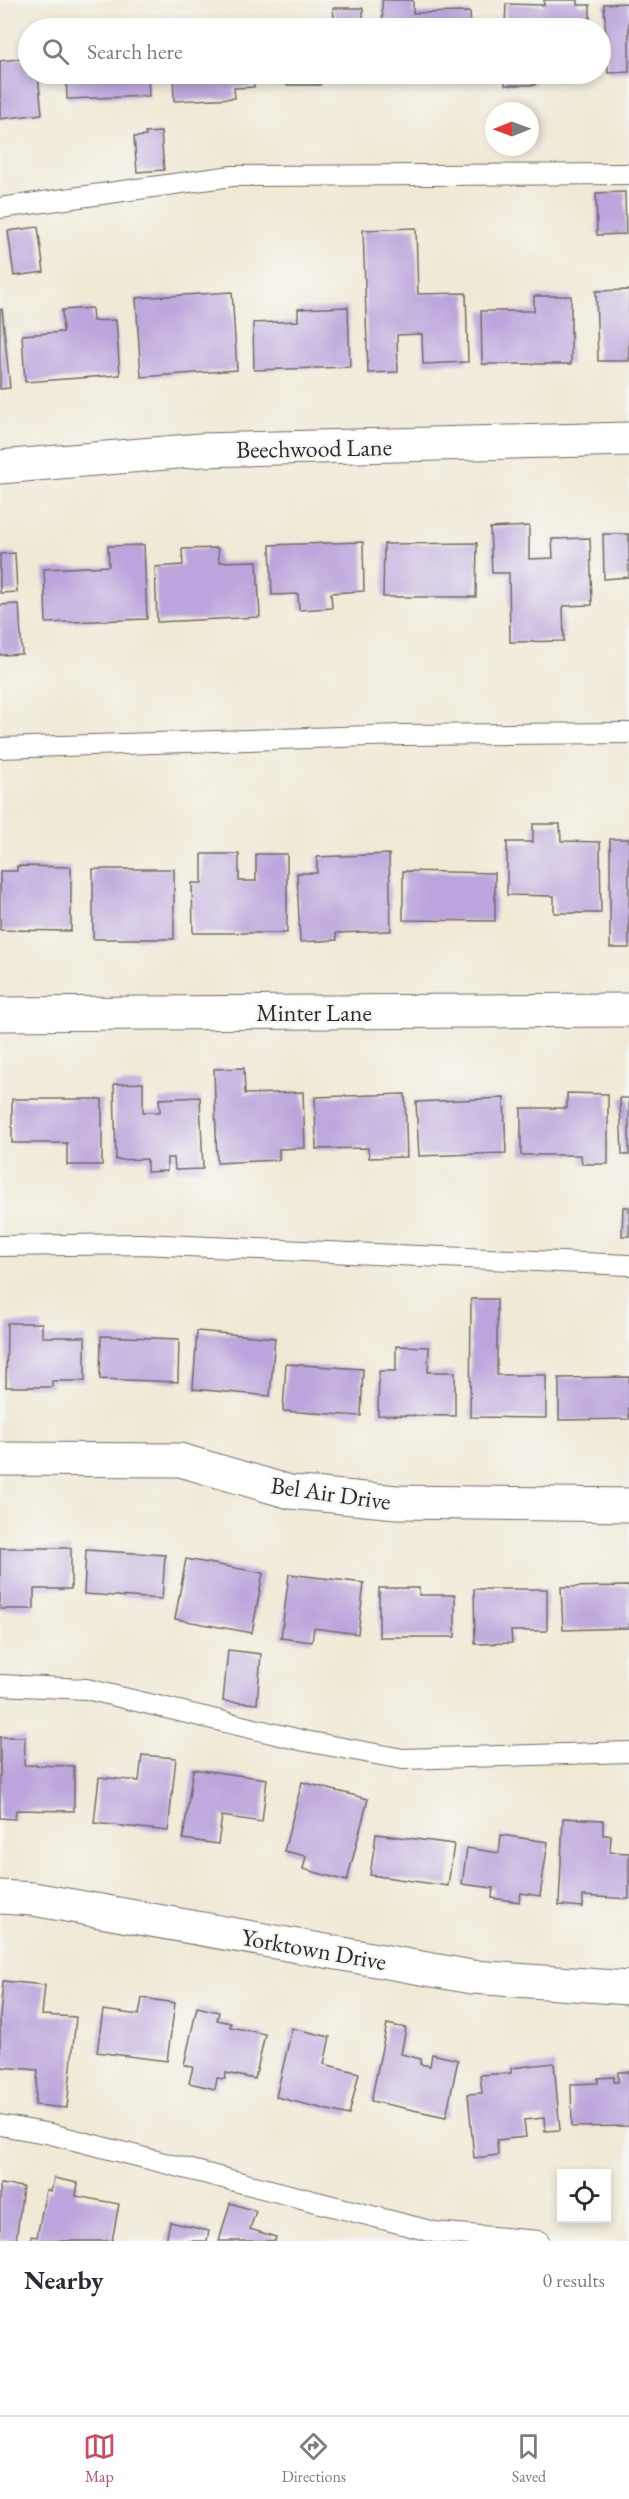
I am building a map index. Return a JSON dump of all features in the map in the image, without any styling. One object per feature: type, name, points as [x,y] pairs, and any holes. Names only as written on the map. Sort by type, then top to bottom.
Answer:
[{"type":"street","name":"Beechwood Lane","points":[[0,467],[201,450],[629,440]]},
{"type":"street","name":"Minter Lane","points":[[0,1014],[629,1010]]},
{"type":"street","name":"Bel Air Drive","points":[[0,1459],[180,1461],[290,1492],[397,1502],[629,1505]]},
{"type":"street","name":"Yorktown Drive","points":[[0,1897],[33,1899],[472,1977],[629,1988]]},
{"type":"lane","points":[[0,208],[232,176],[629,174]]},
{"type":"lane","points":[[0,748],[401,735],[629,733]]},
{"type":"lane","points":[[0,1246],[140,1244],[629,1265]]},
{"type":"lane","points":[[0,1684],[86,1689],[305,1741],[403,1759],[629,1752]]},
{"type":"lane","points":[[0,2125],[51,2134],[434,2232],[539,2241]]},
{"type":"building","points":[[382,0],[413,0],[413,13],[470,12],[470,18],[383,18]]},
{"type":"building","points":[[544,0],[578,0],[578,5],[590,5],[590,18],[505,18],[506,4],[544,5]]},
{"type":"building","points":[[629,3],[629,72],[611,73],[611,18],[605,18],[604,4]]},
{"type":"building","points":[[333,8],[363,8],[363,18],[334,18]]},
{"type":"building","points":[[18,59],[18,84],[39,84],[42,114],[0,119],[0,61]]},
{"type":"building","points":[[66,84],[148,84],[149,96],[67,99]]},
{"type":"building","points":[[173,84],[254,84],[254,87],[234,88],[235,98],[174,101]]},
{"type":"building","points":[[286,84],[320,84],[320,85]]},
{"type":"building","points":[[505,84],[535,84],[535,85]]},
{"type":"building","points":[[161,132],[164,170],[137,172],[134,137],[146,136],[145,133]]},
{"type":"building","points":[[625,192],[626,234],[597,235],[596,193]]},
{"type":"building","points":[[38,227],[44,272],[14,276],[8,231]]},
{"type":"building","points":[[416,228],[418,294],[466,293],[468,362],[423,364],[422,334],[397,335],[398,372],[368,373],[363,230]]},
{"type":"building","points":[[629,290],[629,361],[598,361],[596,291]]},
{"type":"building","points":[[232,292],[237,370],[141,377],[136,298]]},
{"type":"building","points":[[534,296],[571,296],[571,364],[482,364],[481,311],[534,311]]},
{"type":"building","points":[[348,307],[350,367],[254,370],[253,323],[298,321],[298,309]]},
{"type":"building","points":[[92,308],[93,321],[116,320],[120,375],[25,382],[22,335],[63,332],[62,310]]},
{"type":"building","points":[[2,309],[10,388],[0,389],[0,310]]},
{"type":"building","points":[[529,526],[529,559],[553,558],[552,539],[590,538],[592,605],[563,606],[564,641],[510,642],[509,573],[492,573],[490,528]]},
{"type":"building","points":[[603,534],[629,534],[629,577],[604,579]]},
{"type":"building","points":[[363,542],[364,591],[331,593],[332,608],[299,610],[298,594],[272,595],[270,545]]},
{"type":"building","points":[[477,543],[476,597],[383,597],[384,544]]},
{"type":"building","points":[[144,545],[147,619],[46,623],[44,569],[109,566],[108,546]]},
{"type":"building","points":[[218,548],[219,562],[257,561],[260,617],[157,622],[155,567],[183,565],[182,549]]},
{"type":"building","points":[[15,553],[17,592],[0,593],[0,554]]},
{"type":"building","points":[[19,604],[22,654],[0,655],[0,605]]},
{"type":"building","points":[[533,824],[560,824],[561,841],[600,842],[601,913],[554,913],[554,896],[507,895],[507,842],[533,842]]},
{"type":"building","points":[[610,839],[629,839],[629,948],[610,948]]},
{"type":"building","points":[[202,854],[239,854],[239,881],[256,881],[256,854],[287,854],[287,933],[193,933],[192,883],[202,883]]},
{"type":"building","points":[[389,854],[391,931],[336,933],[337,940],[300,942],[297,873],[317,873],[317,857]]},
{"type":"building","points":[[17,866],[71,867],[71,931],[0,930],[0,871],[17,871]]},
{"type":"building","points":[[93,869],[174,869],[174,939],[93,939]]},
{"type":"building","points":[[403,871],[495,873],[495,921],[403,920]]},
{"type":"building","points":[[244,1068],[245,1094],[303,1092],[305,1148],[279,1149],[279,1160],[217,1163],[214,1069]]},
{"type":"building","points":[[143,1083],[143,1112],[160,1112],[159,1099],[200,1097],[203,1169],[175,1170],[174,1158],[167,1158],[167,1171],[147,1172],[147,1159],[116,1160],[114,1084]]},
{"type":"building","points":[[567,1093],[608,1094],[608,1164],[582,1164],[581,1155],[521,1155],[521,1108],[567,1108]]},
{"type":"building","points":[[405,1094],[407,1157],[369,1158],[368,1148],[316,1149],[315,1097]]},
{"type":"building","points":[[504,1098],[506,1153],[419,1156],[416,1102]]},
{"type":"building","points":[[620,1098],[629,1098],[629,1155],[622,1155]]},
{"type":"building","points":[[12,1099],[102,1099],[102,1165],[67,1165],[67,1143],[12,1143]]},
{"type":"building","points":[[623,1207],[629,1207],[629,1236],[622,1236]]},
{"type":"building","points":[[471,1299],[497,1299],[497,1375],[546,1375],[546,1418],[470,1417]]},
{"type":"building","points":[[7,1323],[42,1323],[42,1337],[85,1337],[85,1381],[52,1381],[52,1387],[6,1387]]},
{"type":"building","points":[[197,1331],[275,1338],[270,1396],[193,1389]]},
{"type":"building","points":[[101,1336],[179,1339],[178,1382],[100,1379]]},
{"type":"building","points":[[396,1346],[429,1347],[428,1372],[455,1372],[455,1416],[378,1415],[379,1371],[396,1371]]},
{"type":"building","points":[[286,1364],[363,1369],[361,1416],[283,1411]]},
{"type":"building","points":[[629,1377],[629,1419],[559,1420],[559,1378]]},
{"type":"building","points":[[0,1548],[71,1548],[71,1589],[34,1589],[34,1609],[0,1609]]},
{"type":"building","points":[[86,1550],[165,1555],[162,1599],[84,1594]]},
{"type":"building","points":[[186,1559],[263,1573],[252,1633],[175,1619]]},
{"type":"building","points":[[289,1574],[364,1583],[358,1634],[314,1628],[312,1642],[281,1638]]},
{"type":"building","points":[[629,1586],[629,1628],[563,1630],[561,1587]]},
{"type":"building","points":[[379,1588],[419,1588],[419,1595],[455,1595],[455,1637],[379,1637]]},
{"type":"building","points":[[474,1589],[547,1589],[547,1631],[511,1631],[512,1643],[475,1644]]},
{"type":"building","points":[[228,1650],[261,1654],[257,1704],[223,1701]]},
{"type":"building","points":[[0,1737],[25,1737],[24,1765],[74,1766],[74,1811],[16,1810],[15,1819],[0,1818]]},
{"type":"building","points":[[142,1755],[176,1758],[168,1831],[94,1823],[99,1777],[139,1781]]},
{"type":"building","points":[[193,1769],[267,1779],[262,1822],[222,1816],[218,1844],[183,1839]]},
{"type":"building","points":[[302,1782],[368,1799],[347,1881],[303,1869],[306,1856],[284,1851]]},
{"type":"building","points":[[563,1818],[603,1820],[603,1835],[611,1835],[610,1852],[629,1853],[629,1899],[583,1896],[583,1907],[559,1905]]},
{"type":"building","points":[[376,1834],[454,1844],[448,1886],[370,1875]]},
{"type":"building","points":[[501,1835],[548,1842],[540,1896],[521,1893],[519,1902],[492,1898],[493,1888],[462,1884],[467,1848],[499,1853]]},
{"type":"building","points":[[3,1981],[45,1985],[42,2015],[76,2017],[67,2108],[35,2105],[38,2070],[0,2067]]},
{"type":"building","points":[[142,1998],[175,2003],[167,2061],[97,2052],[103,2010],[139,2015]]},
{"type":"building","points":[[197,2007],[219,2012],[217,2020],[231,2023],[230,2027],[265,2034],[255,2079],[226,2073],[225,2079],[217,2078],[215,2089],[189,2083],[193,2067],[184,2065]]},
{"type":"building","points":[[387,2024],[406,2028],[401,2054],[421,2059],[420,2064],[430,2066],[432,2054],[458,2060],[446,2117],[371,2101]]},
{"type":"building","points":[[292,2028],[330,2037],[324,2064],[359,2073],[349,2115],[276,2097]]},
{"type":"building","points":[[554,2063],[560,2130],[545,2131],[544,2118],[524,2120],[526,2137],[497,2140],[498,2155],[474,2158],[468,2094],[482,2093],[480,2075],[511,2073],[511,2068]]},
{"type":"building","points":[[618,2072],[629,2072],[629,2126],[572,2127],[571,2084],[598,2083],[598,2078],[614,2077],[614,2082],[618,2082]]},
{"type":"building","points":[[54,2178],[78,2183],[76,2196],[119,2204],[112,2241],[30,2241],[31,2236],[37,2237],[46,2190],[51,2191]]},
{"type":"building","points":[[0,2184],[23,2187],[16,2241],[0,2241]]},
{"type":"building","points":[[230,2203],[256,2211],[250,2229],[276,2237],[275,2241],[219,2241]]},
{"type":"building","points":[[170,2222],[209,2231],[207,2241],[166,2241]]}]
